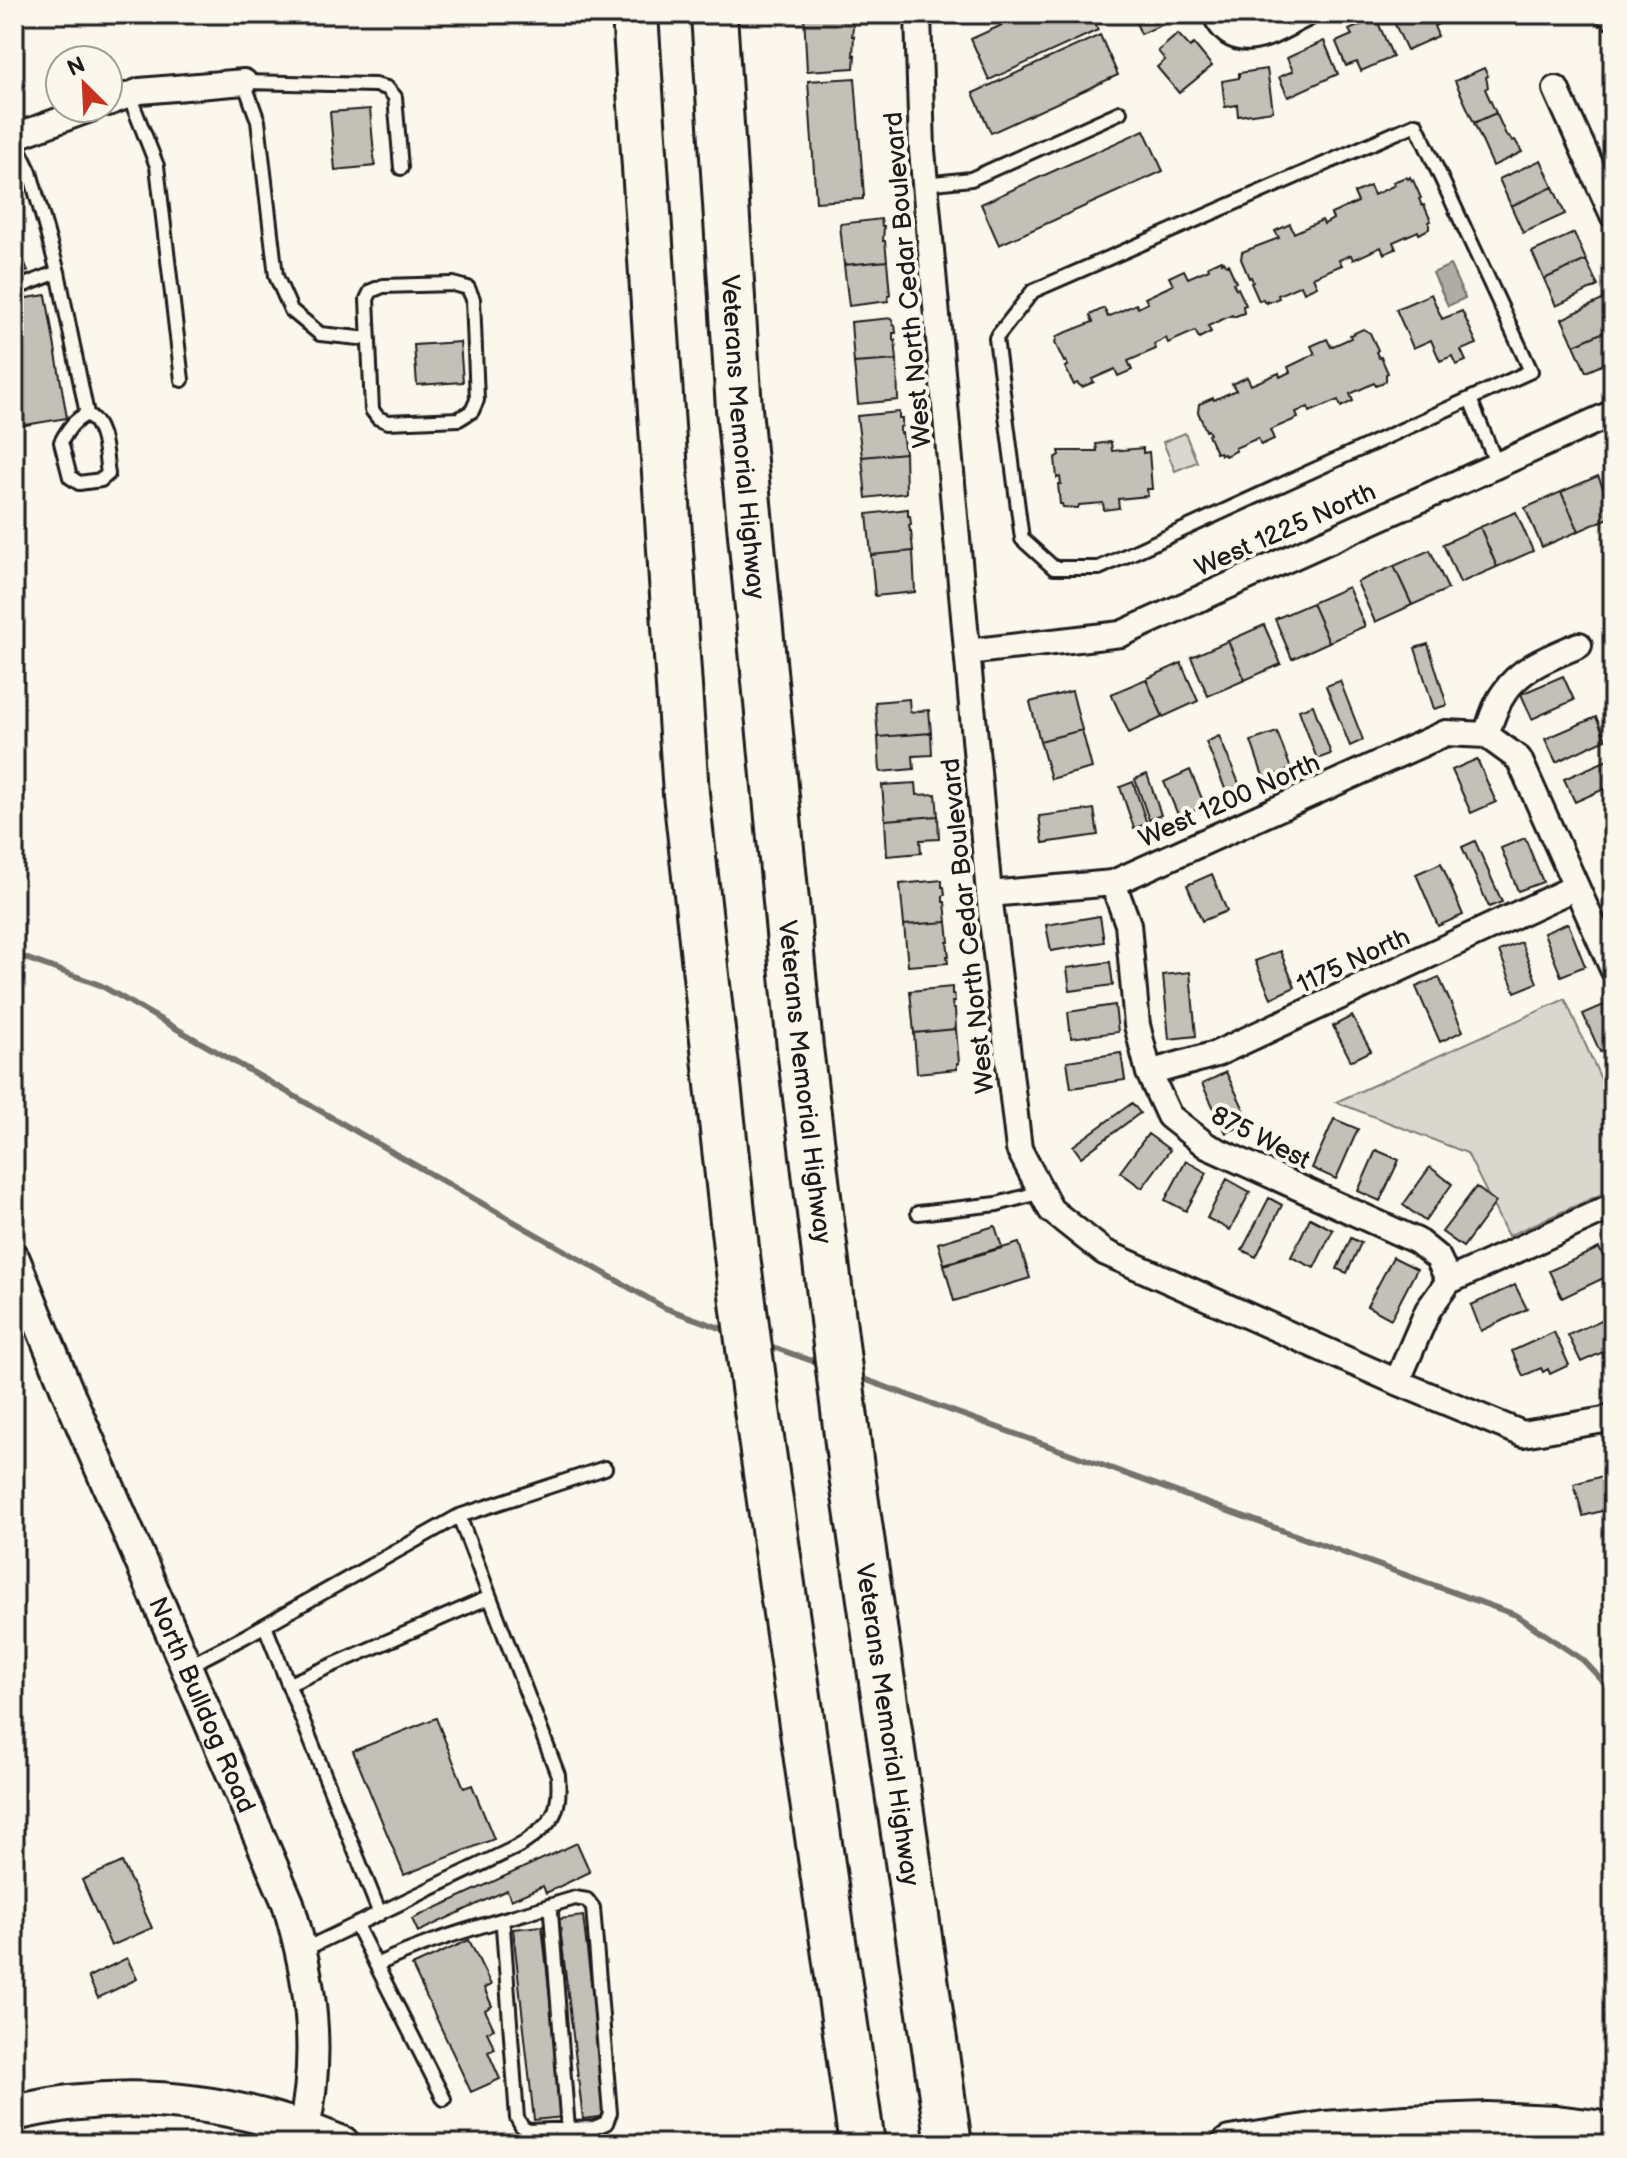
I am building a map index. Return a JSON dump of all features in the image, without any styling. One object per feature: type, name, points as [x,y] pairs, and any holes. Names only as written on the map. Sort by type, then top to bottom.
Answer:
[{"type":"highway","points":[[635,14],[686,794],[757,1410],[862,2144]]},
{"type":"highway","name":"Veterans Memorial Highway","points":[[714,14],[741,425],[798,1032],[851,1468],[949,2144]]},
{"type":"main road","points":[[14,2113],[92,2100],[161,2099],[234,2109],[304,2128],[342,2144]]},
{"type":"main road","points":[[1230,2144],[1325,2129],[1423,2122],[1487,2120],[1556,2123],[1613,2130]]},
{"type":"street","name":"West North Cedar Boulevard","points":[[918,14],[925,184],[989,894],[1019,1149],[1051,1210],[1104,1252],[1397,1382],[1523,1434],[1613,1416]]},
{"type":"street","points":[[1215,14],[1228,33],[1248,39],[1306,14]]},
{"type":"street","points":[[124,97],[140,91],[244,82]]},
{"type":"street","points":[[1556,89],[1613,215]]},
{"type":"street","points":[[14,138],[51,124]]},
{"type":"street","name":"West 1225 North","points":[[967,652],[1121,634],[1613,413]]},
{"type":"street","points":[[1579,645],[1517,676],[1502,695],[1486,735],[1519,759],[1613,969]]},
{"type":"street","name":"West 1200 North","points":[[989,894],[1113,883],[1446,733],[1486,735]]},
{"type":"street","name":"875 West","points":[[1113,883],[1128,924],[1137,1025],[1149,1073],[1169,1116],[1207,1146],[1417,1241],[1438,1258],[1449,1281]]},
{"type":"street","name":"1175 North","points":[[1149,1073],[1216,1054],[1576,887]]},
{"type":"street","points":[[1397,1382],[1428,1310],[1449,1281],[1613,1206]]},
{"type":"street","name":"North Bulldog Road","points":[[14,1259],[288,1903],[310,1999],[313,2081],[304,2128]]},
{"type":"lane","points":[[369,339],[320,334],[291,310],[276,276],[258,121],[244,82],[375,85],[387,88],[395,97],[401,168]]},
{"type":"lane","points":[[124,108],[157,166],[182,380]]},
{"type":"lane","points":[[925,184],[971,179],[1120,112]]},
{"type":"lane","points":[[1416,124],[1531,371],[1470,399],[1099,568],[1054,568],[1022,539],[996,338],[1033,291],[1416,124]]},
{"type":"lane","points":[[14,138],[30,172],[58,272],[87,414],[96,419],[102,436],[108,474],[101,480],[79,483],[70,477],[61,442],[68,428],[87,414]]},
{"type":"lane","points":[[14,179],[30,172]]},
{"type":"lane","points":[[14,289],[58,272]]},
{"type":"lane","points":[[439,284],[468,288],[473,299],[477,400],[472,411],[459,419],[388,422],[378,418],[372,410],[369,339],[367,299],[371,291],[383,286],[439,284]]},
{"type":"lane","points":[[1470,399],[1497,465]]},
{"type":"lane","points":[[918,1213],[997,1204],[1042,1192]]},
{"type":"lane","points":[[186,1667],[459,1516],[605,1468]]},
{"type":"lane","points":[[301,1951],[521,1845],[543,1829],[554,1816],[559,1796],[558,1775],[459,1516]]},
{"type":"lane","points":[[289,1684],[490,1597]]},
{"type":"lane","points":[[265,1626],[380,1914]]},
{"type":"lane","points":[[376,1965],[411,1948],[575,1898],[587,1900],[593,1908],[610,2113],[606,2123],[594,2128],[528,2131],[517,2118],[503,1927],[500,1921]]},
{"type":"lane","points":[[548,1906],[568,2129]]},
{"type":"lane","points":[[356,1925],[444,2099]]},
{"type":"shaded area","points":[[1450,265],[1465,298],[1448,306],[1433,273]]},
{"type":"shaded area","points":[[1185,433],[1197,462],[1175,471],[1163,442]]},
{"type":"shaded area","points":[[1565,999],[1613,1106],[1613,1189],[1508,1236],[1467,1153],[1336,1102]]},
{"type":"building","points":[[804,14],[850,14],[854,68],[807,71]]},
{"type":"building","points":[[1026,14],[1091,14],[1098,30],[989,80],[971,39]]},
{"type":"building","points":[[1132,14],[1179,14],[1180,17],[1141,34]]},
{"type":"building","points":[[1390,14],[1441,14],[1445,21],[1434,26],[1438,36],[1407,50]]},
{"type":"building","points":[[1613,14],[1613,34],[1603,24],[1600,26],[1596,17]]},
{"type":"building","points":[[1376,18],[1393,57],[1361,71],[1357,62],[1346,66],[1336,42],[1352,35],[1349,30]]},
{"type":"building","points":[[1178,34],[1190,47],[1194,44],[1212,66],[1179,93],[1157,67],[1165,60],[1158,51]]},
{"type":"building","points":[[1100,35],[1118,75],[991,133],[973,93]]},
{"type":"building","points":[[1324,41],[1338,74],[1288,97],[1279,77],[1293,71],[1287,58]]},
{"type":"building","points":[[1484,68],[1488,76],[1488,87],[1485,89],[1496,113],[1474,123],[1455,81]]},
{"type":"building","points":[[1267,69],[1273,111],[1238,116],[1237,105],[1225,107],[1222,81],[1239,78],[1239,73]]},
{"type":"building","points":[[855,78],[864,196],[863,199],[816,202],[808,81]]},
{"type":"building","points":[[370,109],[375,166],[335,170],[330,112]]},
{"type":"building","points":[[1496,113],[1507,137],[1515,140],[1522,152],[1493,166],[1474,123]]},
{"type":"building","points":[[1144,130],[1163,171],[999,245],[981,204]]},
{"type":"building","points":[[1541,160],[1553,187],[1511,206],[1499,179]]},
{"type":"building","points":[[1406,177],[1413,180],[1421,198],[1431,221],[1429,229],[1393,242],[1396,249],[1384,254],[1381,247],[1353,260],[1351,255],[1339,260],[1342,265],[1313,277],[1317,286],[1304,292],[1301,285],[1267,303],[1263,299],[1259,301],[1241,259],[1242,252],[1279,238],[1275,231],[1290,224],[1294,233],[1322,220],[1324,224],[1333,219],[1331,214],[1358,202],[1354,193],[1370,186],[1374,195]]},
{"type":"building","points":[[1553,187],[1565,214],[1523,233],[1511,206]]},
{"type":"building","points":[[881,219],[887,261],[844,265],[840,224]]},
{"type":"building","points":[[1574,233],[1586,260],[1544,279],[1532,252]]},
{"type":"building","points":[[14,237],[28,271],[14,277]]},
{"type":"building","points":[[1221,260],[1228,264],[1236,282],[1233,283],[1246,305],[1243,306],[1244,313],[1208,326],[1211,332],[1199,338],[1195,331],[1168,343],[1166,338],[1154,344],[1156,349],[1128,361],[1132,370],[1118,376],[1115,369],[1082,387],[1077,383],[1074,385],[1065,367],[1068,366],[1066,361],[1055,343],[1057,336],[1093,322],[1090,315],[1104,308],[1108,317],[1136,304],[1138,308],[1148,303],[1145,298],[1173,285],[1169,277],[1184,270],[1188,278]]},
{"type":"building","points":[[1586,260],[1598,286],[1556,306],[1544,279]]},
{"type":"building","points":[[887,261],[888,301],[849,306],[844,265]]},
{"type":"building","points":[[1431,294],[1442,319],[1462,311],[1477,344],[1461,350],[1466,361],[1456,365],[1452,356],[1440,361],[1431,340],[1413,348],[1396,309]]},
{"type":"building","points":[[46,295],[67,418],[19,426],[14,398],[14,300]]},
{"type":"building","points":[[1604,299],[1613,328],[1574,345],[1562,319]]},
{"type":"building","points":[[892,318],[897,360],[854,363],[851,322]]},
{"type":"building","points":[[1613,328],[1613,360],[1586,372],[1574,345]]},
{"type":"building","points":[[1363,329],[1370,333],[1378,350],[1376,352],[1388,373],[1386,381],[1350,394],[1353,401],[1341,407],[1338,400],[1310,412],[1308,407],[1296,412],[1298,418],[1270,430],[1274,439],[1261,445],[1258,438],[1225,456],[1216,453],[1198,412],[1199,404],[1236,390],[1232,384],[1247,377],[1251,385],[1279,373],[1280,377],[1290,372],[1288,367],[1315,354],[1311,346],[1327,339],[1331,347]]},
{"type":"building","points":[[460,342],[463,382],[417,385],[414,345]]},
{"type":"building","points":[[897,360],[898,400],[858,404],[854,363]]},
{"type":"building","points":[[899,412],[905,453],[862,457],[857,416]]},
{"type":"building","points":[[1111,442],[1112,451],[1143,448],[1143,453],[1149,452],[1152,489],[1147,489],[1148,496],[1118,499],[1119,508],[1104,510],[1103,503],[1079,505],[1078,508],[1063,507],[1060,504],[1058,484],[1061,484],[1060,477],[1057,478],[1055,458],[1060,455],[1059,451],[1097,451],[1096,444]]},
{"type":"building","points":[[905,453],[906,493],[866,498],[862,457]]},
{"type":"building","points":[[1598,476],[1613,516],[1579,531],[1561,492]]},
{"type":"building","points":[[1561,492],[1579,531],[1542,547],[1525,508]]},
{"type":"building","points":[[908,509],[913,551],[871,555],[867,514]]},
{"type":"building","points":[[1516,512],[1533,551],[1497,567],[1480,527]]},
{"type":"building","points":[[1480,527],[1497,567],[1460,583],[1443,544]]},
{"type":"building","points":[[1430,550],[1448,589],[1412,605],[1394,566]]},
{"type":"building","points":[[913,551],[915,592],[875,596],[871,555]]},
{"type":"building","points":[[1394,566],[1412,605],[1375,622],[1357,582]]},
{"type":"building","points":[[1348,587],[1365,626],[1329,642],[1312,603]]},
{"type":"building","points":[[1312,603],[1329,642],[1292,659],[1275,619]]},
{"type":"building","points":[[1264,625],[1281,664],[1245,680],[1228,641]]},
{"type":"building","points":[[1228,641],[1245,680],[1208,696],[1191,657]]},
{"type":"building","points":[[1428,644],[1447,705],[1434,709],[1415,648]]},
{"type":"building","points":[[1181,663],[1198,701],[1163,717],[1146,679]]},
{"type":"building","points":[[1563,676],[1574,700],[1532,719],[1521,694]]},
{"type":"building","points":[[1146,679],[1163,717],[1129,733],[1111,694]]},
{"type":"building","points":[[1340,681],[1363,740],[1350,746],[1326,686]]},
{"type":"building","points":[[1072,691],[1082,730],[1040,741],[1030,702]]},
{"type":"building","points":[[909,699],[910,712],[929,710],[931,733],[878,737],[875,702]]},
{"type":"building","points":[[1313,705],[1331,754],[1317,759],[1299,710]]},
{"type":"building","points":[[1596,717],[1606,739],[1556,762],[1545,739]]},
{"type":"building","points":[[1082,730],[1092,768],[1051,779],[1040,741]]},
{"type":"building","points":[[1277,732],[1291,769],[1264,779],[1251,741]]},
{"type":"building","points":[[931,733],[932,755],[913,756],[914,769],[880,772],[878,737]]},
{"type":"building","points":[[1219,736],[1244,795],[1230,801],[1206,742]]},
{"type":"building","points":[[1612,758],[1613,785],[1575,802],[1564,779]]},
{"type":"building","points":[[1477,759],[1496,802],[1471,813],[1452,770]]},
{"type":"building","points":[[1190,770],[1205,806],[1179,817],[1164,782]]},
{"type":"building","points":[[1147,774],[1161,815],[1149,820],[1135,779]]},
{"type":"building","points":[[1133,782],[1147,824],[1134,828],[1120,787]]},
{"type":"building","points":[[916,783],[917,795],[936,794],[938,816],[885,820],[882,785]]},
{"type":"building","points":[[1094,809],[1098,835],[1043,843],[1039,816]]},
{"type":"building","points":[[938,816],[939,839],[920,840],[921,853],[887,856],[885,820]]},
{"type":"building","points":[[1525,838],[1543,882],[1518,891],[1501,848]]},
{"type":"building","points":[[1475,841],[1502,902],[1489,907],[1462,847]]},
{"type":"building","points":[[1441,863],[1463,915],[1438,926],[1416,874]]},
{"type":"building","points":[[1212,874],[1227,911],[1202,921],[1187,885]]},
{"type":"building","points":[[942,880],[947,922],[904,925],[900,884]]},
{"type":"building","points":[[1100,916],[1104,942],[1051,951],[1046,925]]},
{"type":"building","points":[[947,922],[948,963],[908,966],[904,925]]},
{"type":"building","points":[[1568,923],[1585,966],[1561,976],[1544,933]]},
{"type":"building","points":[[1521,942],[1537,983],[1515,992],[1499,951]]},
{"type":"building","points":[[1280,951],[1295,987],[1271,998],[1255,961]]},
{"type":"building","points":[[1110,962],[1113,985],[1070,991],[1067,968]]},
{"type":"building","points":[[1190,972],[1196,1036],[1169,1039],[1163,975]]},
{"type":"building","points":[[1439,977],[1463,1031],[1440,1042],[1416,987]]},
{"type":"building","points":[[952,987],[956,1029],[914,1033],[910,991]]},
{"type":"building","points":[[1606,1004],[1613,1020],[1613,1046],[1600,1052],[1583,1014]]},
{"type":"building","points":[[1115,1005],[1118,1032],[1071,1038],[1068,1012]]},
{"type":"building","points":[[1352,1016],[1371,1051],[1351,1061],[1333,1026]]},
{"type":"building","points":[[956,1029],[957,1069],[917,1073],[914,1033]]},
{"type":"building","points":[[1121,1053],[1125,1080],[1071,1088],[1067,1061]]},
{"type":"building","points":[[1226,1072],[1250,1122],[1226,1133],[1202,1084]]},
{"type":"building","points":[[1132,1103],[1140,1113],[1081,1157],[1073,1146]]},
{"type":"building","points":[[1334,1119],[1358,1129],[1336,1179],[1312,1168]]},
{"type":"building","points":[[1148,1134],[1170,1150],[1142,1188],[1120,1172]]},
{"type":"building","points":[[1376,1150],[1399,1160],[1380,1201],[1358,1191]]},
{"type":"building","points":[[1186,1161],[1207,1173],[1186,1211],[1165,1200]]},
{"type":"building","points":[[1430,1167],[1452,1184],[1425,1221],[1403,1205]]},
{"type":"building","points":[[1227,1179],[1250,1192],[1230,1230],[1207,1218]]},
{"type":"building","points":[[1476,1187],[1496,1202],[1463,1247],[1442,1232]]},
{"type":"building","points":[[1269,1198],[1282,1205],[1256,1257],[1242,1250]]},
{"type":"building","points":[[1310,1218],[1333,1230],[1314,1268],[1291,1257]]},
{"type":"building","points":[[995,1226],[1002,1247],[944,1264],[938,1243]]},
{"type":"building","points":[[1351,1238],[1361,1243],[1347,1273],[1337,1269]]},
{"type":"building","points":[[1019,1243],[1030,1278],[954,1301],[944,1265]]},
{"type":"building","points":[[1599,1248],[1612,1274],[1562,1298],[1549,1271]]},
{"type":"building","points":[[1393,1257],[1417,1269],[1391,1319],[1367,1306]]},
{"type":"building","points":[[1515,1285],[1527,1309],[1481,1331],[1471,1305]]},
{"type":"building","points":[[1610,1316],[1613,1323],[1613,1364],[1609,1366],[1603,1352],[1581,1362],[1568,1335]]},
{"type":"building","points":[[1554,1332],[1569,1365],[1550,1374],[1548,1369],[1543,1372],[1541,1368],[1523,1376],[1512,1351]]},
{"type":"building","points":[[1613,1473],[1613,1508],[1583,1516],[1574,1484]]},
{"type":"building","points":[[436,1718],[464,1788],[472,1785],[494,1839],[404,1875],[353,1751]]},
{"type":"building","points":[[577,1843],[590,1872],[546,1893],[543,1886],[511,1900],[507,1890],[418,1932],[412,1919]]},
{"type":"building","points":[[122,1862],[152,1928],[111,1946],[82,1880]]},
{"type":"building","points":[[583,1916],[607,2116],[583,2119],[559,1919]]},
{"type":"building","points":[[542,1926],[563,2117],[534,2120],[513,1929]]},
{"type":"building","points":[[469,1940],[491,1985],[484,1988],[492,2006],[485,2010],[494,2029],[487,2032],[495,2049],[488,2052],[500,2079],[471,2092],[412,1966]]},
{"type":"building","points":[[127,1958],[137,1979],[98,1998],[88,1977]]},
{"type":"waterway","points":[[14,954],[100,985],[665,1308],[731,1332]]},
{"type":"waterway","points":[[764,1344],[821,1364]]},
{"type":"waterway","points":[[858,1377],[1516,1615],[1583,1660],[1613,1692]]}]
